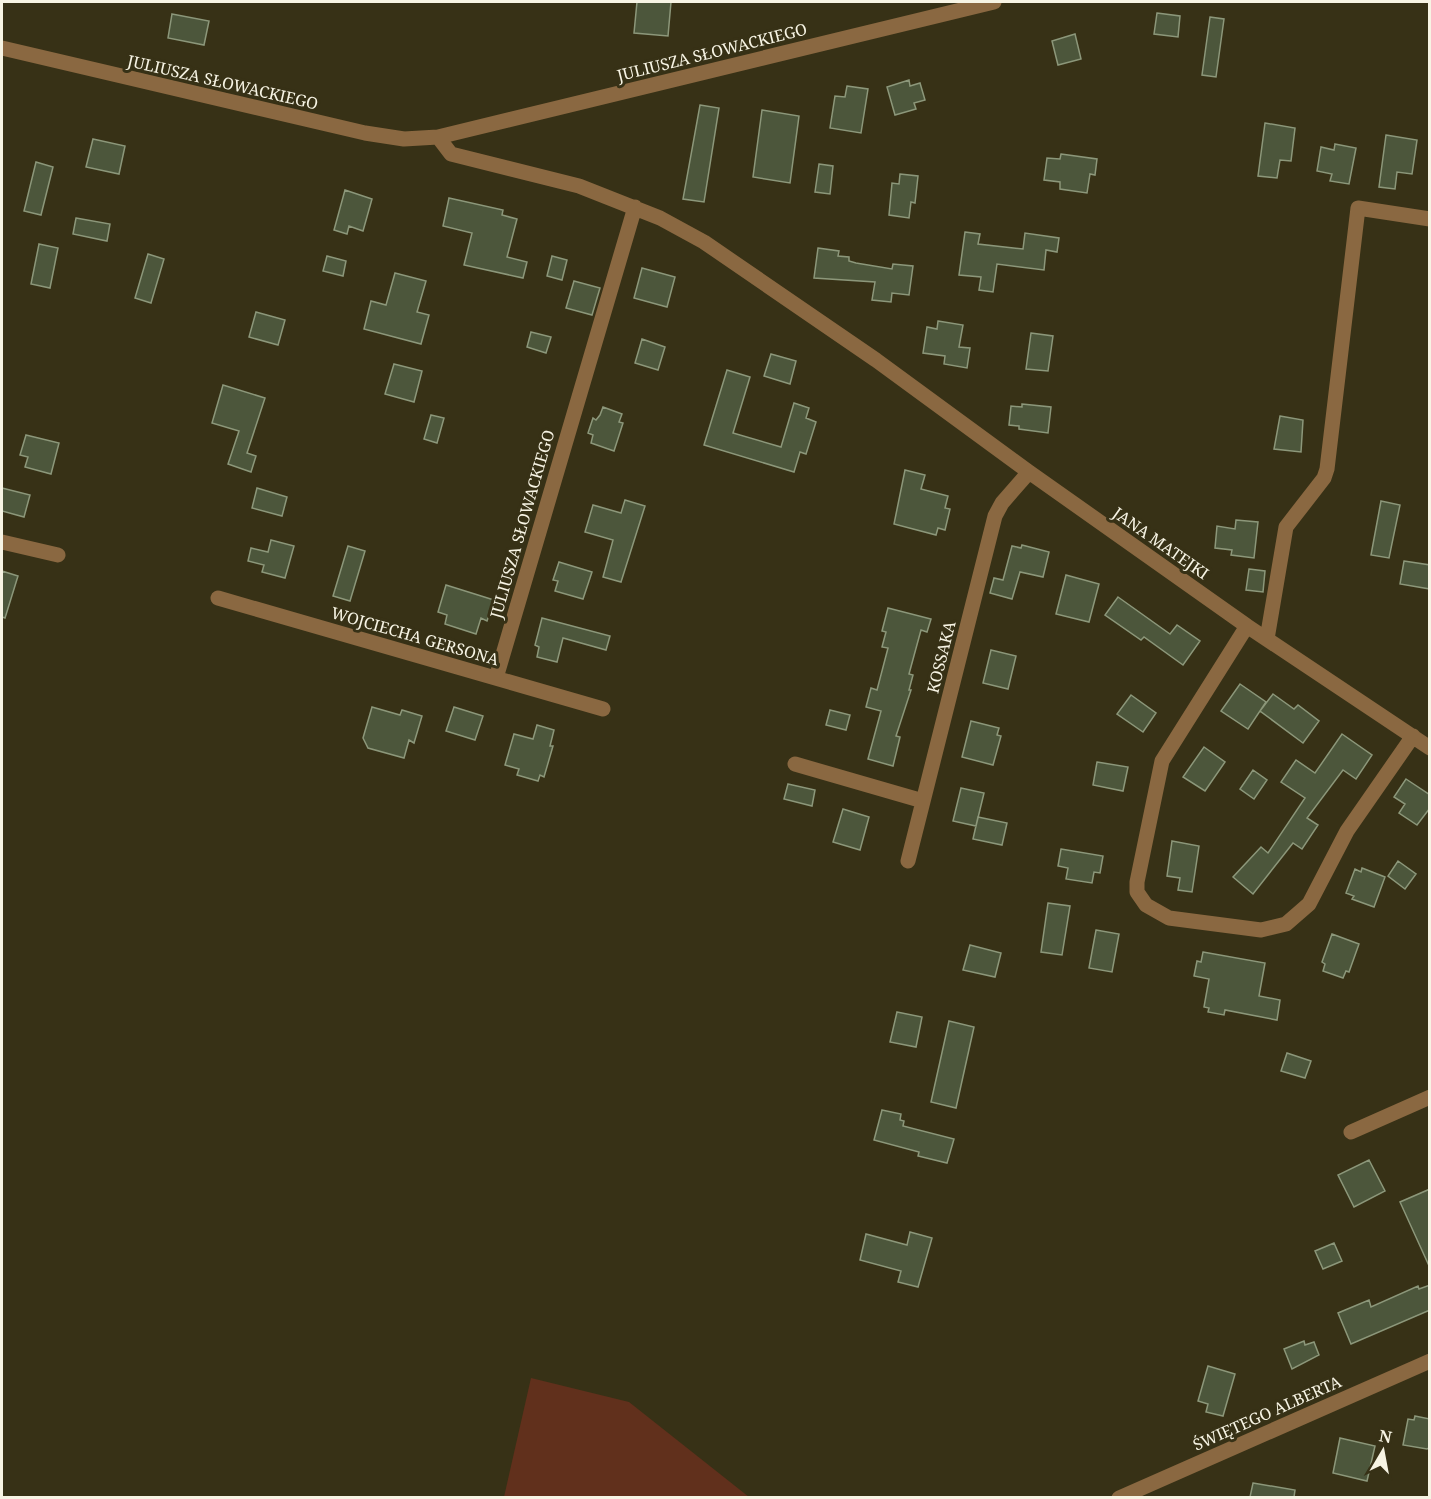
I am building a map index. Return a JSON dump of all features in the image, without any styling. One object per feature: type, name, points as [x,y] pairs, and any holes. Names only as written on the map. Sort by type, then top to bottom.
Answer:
[{"type":"street","name":"JULIUSZA SŁOWACKIEGO","points":[[2,48],[365,133],[404,139],[438,137],[994,2]]},
{"type":"street","points":[[438,137],[451,154],[569,184],[635,207]]},
{"type":"street","name":"JULIUSZA SŁOWACKIEGO","points":[[495,678],[635,207]]},
{"type":"street","name":"JANA MATEJKI","points":[[635,207],[704,242],[876,360],[1029,472],[1247,626],[1430,748]]},
{"type":"street","points":[[1267,639],[1286,527],[1326,473],[1358,208],[1430,219]]},
{"type":"street","name":"KOSSAKA","points":[[908,861],[995,516],[1002,503],[1029,472]]},
{"type":"street","points":[[2,542],[58,555]]},
{"type":"street","name":"WOJCIECHA GERSONA","points":[[218,598],[603,709]]},
{"type":"street","points":[[1247,626],[1162,761],[1137,882],[1139,896],[1150,908],[1170,918],[1261,930],[1287,924],[1309,904],[1347,831],[1413,736]]},
{"type":"street","points":[[795,764],[923,801]]},
{"type":"street","points":[[1351,1132],[1430,1097]]},
{"type":"street","name":"ŚWIĘTEGO ALBERTA","points":[[1119,1497],[1430,1361]]},
{"type":"shaded area","points":[[531,1378],[629,1402],[749,1497],[504,1497]]},
{"type":"building","points":[[637,2],[671,2],[668,36],[634,33]]},
{"type":"building","points":[[1157,13],[1180,16],[1178,37],[1154,34]]},
{"type":"building","points":[[172,14],[209,21],[204,45],[168,38]]},
{"type":"building","points":[[1210,17],[1224,19],[1216,77],[1202,75]]},
{"type":"building","points":[[1075,34],[1081,59],[1058,65],[1052,41]]},
{"type":"building","points":[[909,80],[910,86],[920,83],[925,100],[914,103],[916,109],[895,115],[887,87]]},
{"type":"building","points":[[847,86],[868,89],[861,133],[830,128],[835,96],[845,97]]},
{"type":"building","points":[[700,105],[719,108],[704,202],[683,199]]},
{"type":"building","points":[[762,110],[799,116],[790,183],[753,177]]},
{"type":"building","points":[[1265,123],[1295,128],[1291,161],[1280,160],[1277,178],[1258,176]]},
{"type":"building","points":[[1386,135],[1417,140],[1412,174],[1397,172],[1395,189],[1379,187]]},
{"type":"building","points":[[93,139],[125,146],[119,174],[86,167]]},
{"type":"building","points":[[1335,144],[1356,148],[1349,184],[1330,181],[1332,174],[1317,171],[1321,147],[1334,150]]},
{"type":"building","points":[[1061,154],[1097,159],[1095,175],[1090,174],[1087,193],[1060,189],[1060,182],[1044,180],[1047,158],[1060,159]]},
{"type":"building","points":[[36,162],[53,167],[41,215],[24,211]]},
{"type":"building","points":[[819,164],[833,166],[830,194],[815,192]]},
{"type":"building","points":[[900,174],[918,176],[915,203],[911,202],[909,218],[889,215],[892,183],[899,184]]},
{"type":"building","points":[[345,190],[372,199],[363,231],[349,226],[347,234],[334,230]]},
{"type":"building","points":[[449,198],[503,210],[502,215],[517,219],[507,257],[527,262],[523,278],[464,265],[472,233],[443,226]]},
{"type":"building","points":[[76,218],[110,224],[107,241],[73,234]]},
{"type":"building","points":[[965,232],[980,234],[978,244],[1023,249],[1025,233],[1059,238],[1057,252],[1046,250],[1044,270],[997,264],[993,292],[979,290],[981,277],[959,275]]},
{"type":"building","points":[[39,244],[58,248],[50,288],[31,284]]},
{"type":"building","points":[[818,248],[839,251],[838,256],[849,257],[849,261],[856,263],[892,269],[893,264],[913,266],[909,295],[892,293],[891,302],[872,300],[875,282],[814,278]]},
{"type":"building","points":[[148,254],[164,259],[151,303],[135,298]]},
{"type":"building","points":[[327,256],[346,261],[343,276],[323,271]]},
{"type":"building","points":[[552,256],[567,260],[562,280],[547,276]]},
{"type":"building","points":[[642,268],[675,277],[667,307],[634,298]]},
{"type":"building","points":[[395,273],[426,281],[417,312],[429,315],[421,344],[364,329],[371,301],[386,305]]},
{"type":"building","points":[[574,281],[600,288],[592,315],[566,308]]},
{"type":"building","points":[[256,312],[285,320],[278,345],[249,337]]},
{"type":"building","points":[[938,321],[963,325],[959,347],[970,348],[967,368],[944,364],[945,356],[923,353],[927,327],[937,329]]},
{"type":"building","points":[[531,332],[551,337],[546,353],[527,347]]},
{"type":"building","points":[[1031,333],[1053,336],[1048,371],[1026,369]]},
{"type":"building","points":[[642,339],[665,347],[658,370],[635,363]]},
{"type":"building","points":[[771,354],[796,361],[790,384],[764,376]]},
{"type":"building","points":[[394,364],[422,371],[414,402],[385,394]]},
{"type":"building","points":[[727,370],[750,377],[733,433],[781,447],[794,403],[809,408],[806,418],[816,422],[806,454],[800,452],[794,472],[704,445]]},
{"type":"building","points":[[223,385],[265,398],[247,453],[256,456],[251,472],[228,464],[239,431],[212,423]]},
{"type":"building","points":[[1022,404],[1051,407],[1048,433],[1019,429],[1019,426],[1009,425],[1011,406],[1022,407]]},
{"type":"building","points":[[603,407],[622,414],[619,422],[623,423],[614,451],[591,443],[593,435],[588,433],[593,418],[596,420]]},
{"type":"building","points":[[431,415],[444,418],[437,443],[424,439]]},
{"type":"building","points":[[1280,416],[1303,420],[1301,452],[1274,449]]},
{"type":"building","points":[[26,435],[59,443],[51,474],[25,467],[28,457],[20,455]]},
{"type":"building","points":[[905,470],[925,475],[921,489],[948,496],[945,508],[950,509],[945,530],[938,528],[936,535],[894,524]]},
{"type":"building","points":[[2,488],[30,495],[24,517],[2,511]]},
{"type":"building","points":[[257,488],[287,497],[282,516],[252,508]]},
{"type":"building","points":[[625,500],[645,506],[621,582],[603,577],[613,540],[585,532],[593,505],[621,513]]},
{"type":"building","points":[[1381,501],[1400,505],[1389,558],[1371,555]]},
{"type":"building","points":[[1236,520],[1258,522],[1254,558],[1231,555],[1232,550],[1215,548],[1217,526],[1235,529]]},
{"type":"building","points":[[271,540],[294,546],[285,578],[262,572],[264,565],[248,561],[251,548],[268,552]]},
{"type":"building","points":[[1022,545],[1049,552],[1043,577],[1020,572],[1012,599],[990,593],[994,578],[1003,580],[1012,546],[1021,548]]},
{"type":"building","points":[[348,546],[365,551],[350,601],[333,596]]},
{"type":"building","points":[[1404,561],[1430,565],[1430,589],[1400,584]]},
{"type":"building","points":[[559,562],[592,572],[583,599],[555,591],[558,581],[553,580]]},
{"type":"building","points":[[1249,569],[1265,571],[1263,592],[1246,590]]},
{"type":"building","points":[[2,571],[18,576],[5,618],[2,617]]},
{"type":"building","points":[[1066,575],[1099,584],[1089,622],[1056,614]]},
{"type":"building","points":[[446,585],[494,600],[487,621],[481,618],[476,634],[445,624],[447,615],[438,612]]},
{"type":"building","points":[[1118,597],[1170,634],[1177,625],[1200,641],[1183,665],[1144,637],[1141,640],[1105,615]]},
{"type":"building","points":[[888,608],[931,619],[927,632],[921,630],[909,674],[913,675],[909,690],[911,690],[896,736],[900,737],[893,766],[868,759],[881,711],[866,707],[871,688],[877,690],[888,648],[882,647],[886,632],[882,631]]},
{"type":"building","points":[[542,618],[610,636],[606,650],[563,638],[557,662],[537,657],[539,647],[535,645]]},
{"type":"building","points":[[991,650],[1016,656],[1008,689],[983,683]]},
{"type":"building","points":[[1240,684],[1266,702],[1248,729],[1221,711]]},
{"type":"building","points":[[1273,694],[1294,709],[1298,705],[1319,721],[1303,743],[1260,711]]},
{"type":"building","points":[[1131,695],[1156,713],[1143,732],[1117,714]]},
{"type":"building","points":[[372,707],[400,715],[402,710],[422,716],[414,743],[409,740],[404,758],[368,748],[363,738]]},
{"type":"building","points":[[454,707],[483,716],[475,740],[446,731]]},
{"type":"building","points":[[830,710],[850,715],[846,730],[826,725]]},
{"type":"building","points":[[971,721],[999,728],[997,735],[1001,736],[993,765],[962,757]]},
{"type":"building","points":[[537,725],[554,730],[550,746],[553,746],[544,777],[540,775],[538,781],[517,775],[519,769],[505,765],[514,734],[533,739]]},
{"type":"building","points":[[1342,734],[1372,755],[1356,779],[1343,770],[1307,818],[1318,825],[1302,849],[1293,843],[1253,894],[1233,877],[1261,847],[1268,853],[1305,798],[1281,782],[1296,760],[1315,773]]},
{"type":"building","points":[[1204,747],[1225,762],[1205,791],[1183,777]]},
{"type":"building","points":[[1097,762],[1128,767],[1123,791],[1093,785]]},
{"type":"building","points":[[1253,770],[1267,780],[1254,799],[1240,789]]},
{"type":"building","points":[[1406,779],[1430,795],[1430,808],[1417,825],[1399,813],[1405,804],[1394,797]]},
{"type":"building","points":[[788,784],[815,790],[812,806],[784,799]]},
{"type":"building","points":[[961,788],[984,793],[976,826],[953,821]]},
{"type":"building","points":[[843,809],[869,817],[860,850],[833,842]]},
{"type":"building","points":[[978,817],[1007,823],[1002,845],[973,839]]},
{"type":"building","points":[[1172,841],[1199,846],[1192,892],[1178,890],[1180,878],[1167,876]]},
{"type":"building","points":[[1061,849],[1103,856],[1100,873],[1094,872],[1092,883],[1066,879],[1068,868],[1058,866]]},
{"type":"building","points":[[1398,861],[1416,874],[1405,889],[1388,876]]},
{"type":"building","points":[[1362,868],[1385,877],[1374,907],[1352,899],[1354,896],[1346,893],[1355,869],[1361,872]]},
{"type":"building","points":[[1048,903],[1070,906],[1062,955],[1041,952]]},
{"type":"building","points":[[1096,930],[1119,934],[1112,972],[1089,968]]},
{"type":"building","points":[[1332,934],[1359,944],[1349,972],[1346,971],[1343,978],[1323,971],[1325,964],[1322,962]]},
{"type":"building","points":[[970,945],[1001,953],[995,977],[963,970]]},
{"type":"building","points":[[1203,952],[1265,963],[1259,996],[1280,1000],[1277,1020],[1225,1010],[1224,1015],[1208,1012],[1209,1008],[1204,1007],[1209,979],[1194,976],[1197,961],[1201,962]]},
{"type":"building","points":[[897,1012],[922,1017],[916,1047],[890,1042]]},
{"type":"building","points":[[949,1021],[974,1027],[956,1108],[931,1102]]},
{"type":"building","points":[[1287,1053],[1311,1061],[1305,1078],[1281,1071]]},
{"type":"building","points":[[882,1110],[901,1114],[900,1120],[904,1121],[903,1126],[954,1139],[947,1163],[918,1156],[919,1152],[874,1140]]},
{"type":"building","points":[[1369,1160],[1385,1191],[1354,1207],[1338,1175]]},
{"type":"building","points":[[1430,1189],[1430,1268],[1400,1202]]},
{"type":"building","points":[[910,1232],[932,1238],[918,1287],[898,1282],[901,1271],[860,1260],[866,1234],[907,1245]]},
{"type":"building","points":[[1334,1243],[1342,1261],[1323,1269],[1315,1251]]},
{"type":"building","points":[[1430,1285],[1430,1310],[1351,1344],[1338,1313],[1369,1300],[1371,1307],[1418,1286],[1419,1289]]},
{"type":"building","points":[[1304,1341],[1305,1345],[1314,1342],[1319,1355],[1292,1369],[1284,1349]]},
{"type":"building","points":[[1208,1366],[1235,1374],[1223,1416],[1206,1412],[1208,1404],[1198,1401]]},
{"type":"building","points":[[1415,1416],[1430,1419],[1430,1447],[1427,1449],[1403,1445],[1408,1419],[1414,1420]]},
{"type":"building","points":[[1340,1438],[1375,1446],[1367,1481],[1333,1473]]},
{"type":"building","points":[[1253,1483],[1295,1490],[1294,1497],[1250,1497]]}]
